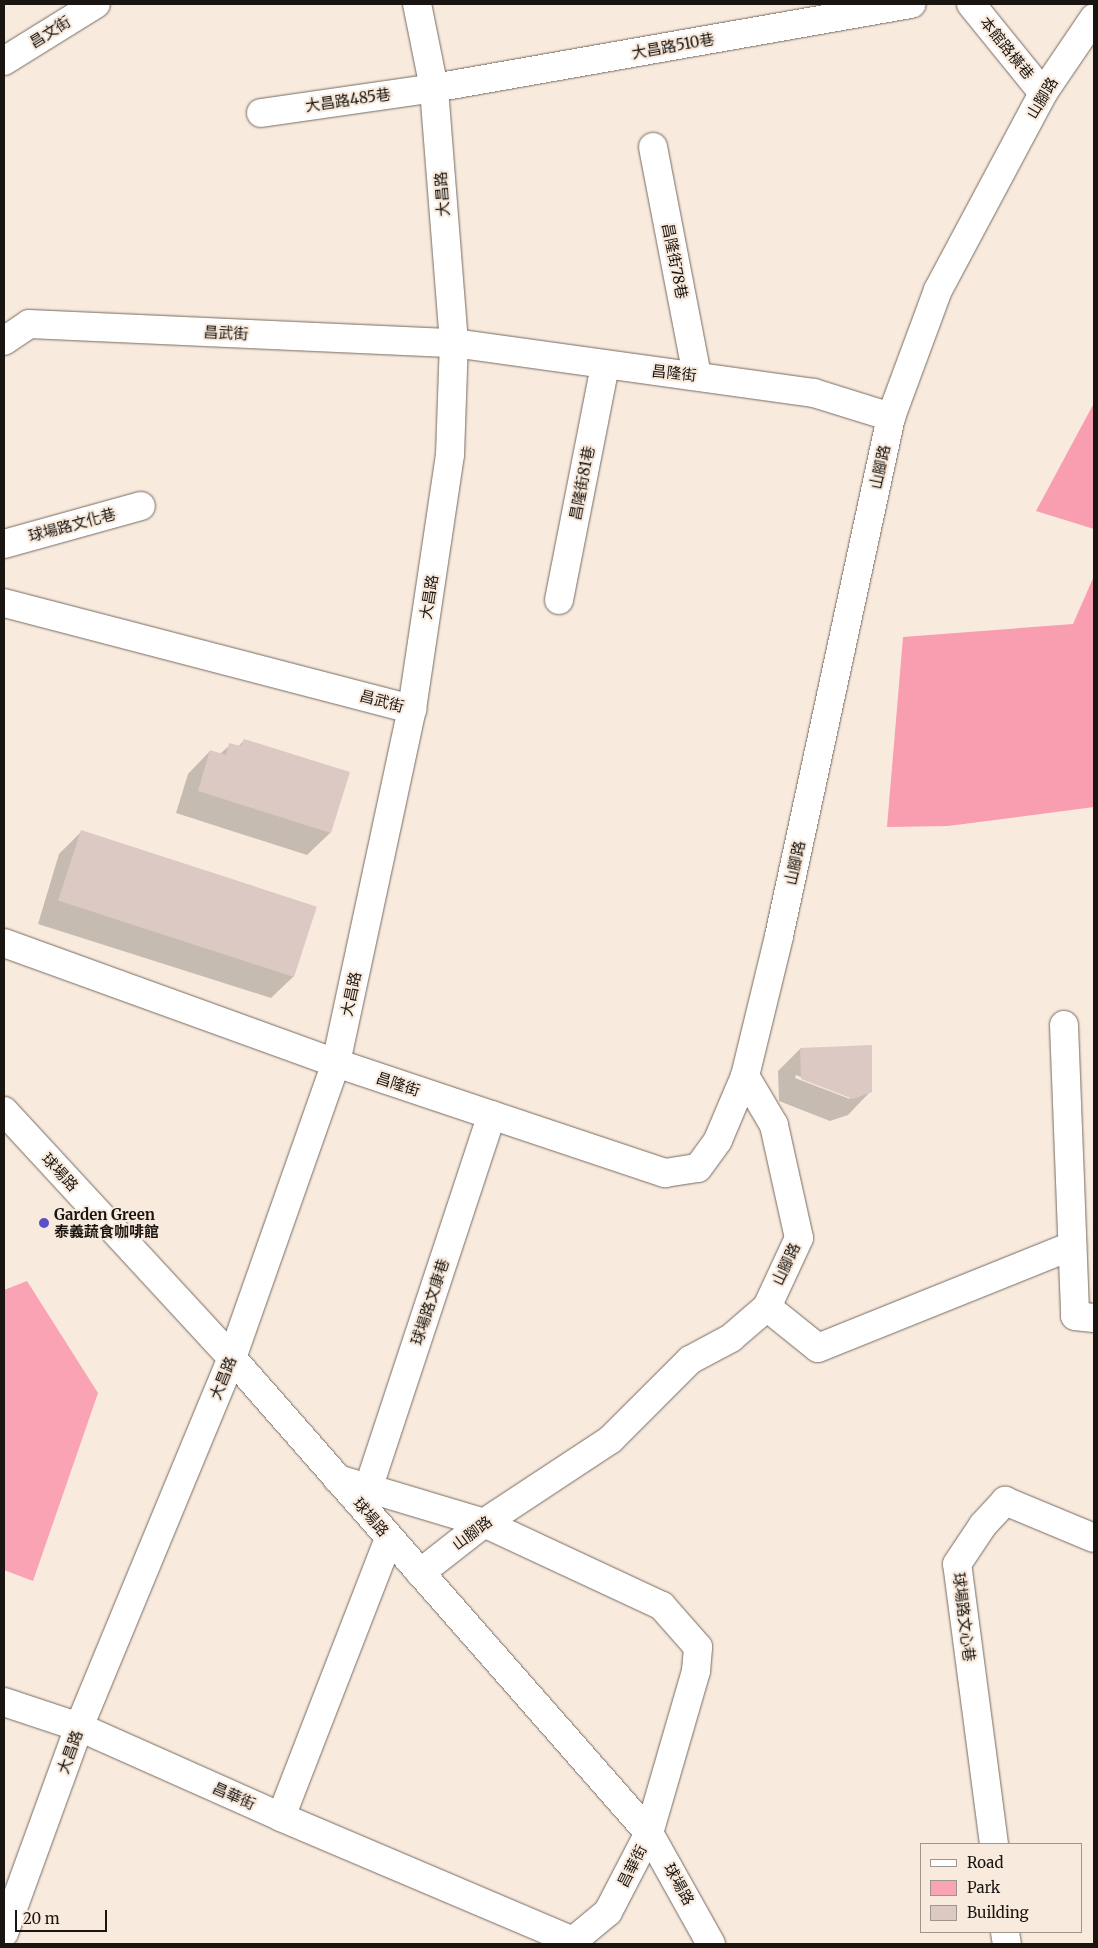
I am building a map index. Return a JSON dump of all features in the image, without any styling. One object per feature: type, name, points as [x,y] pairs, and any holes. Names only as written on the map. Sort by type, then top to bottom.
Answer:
[{"type":"street","name":"昌文街","points":[[4,61],[96,4]]},
{"type":"street","name":"大昌路","points":[[4,1933],[80,1727],[232,1358],[336,1063],[412,709],[450,455],[454,343],[434,88],[417,4]]},
{"type":"street","name":"大昌路510巷","points":[[434,88],[912,4]]},
{"type":"street","name":"本館路橫巷","points":[[971,4],[1044,93]]},
{"type":"street","name":"山腳路","points":[[420,1574],[484,1523],[610,1440],[690,1360],[731,1338],[767,1307],[799,1238],[774,1125],[745,1076],[779,936],[891,417],[938,290],[1044,93],[1094,18]]},
{"type":"street","name":"大昌路485巷","points":[[261,113],[434,88]]},
{"type":"street","name":"昌隆街78巷","points":[[653,147],[697,375]]},
{"type":"street","name":"昌武街","points":[[4,341],[29,324],[454,343]]},
{"type":"street","name":"昌隆街","points":[[454,343],[605,366],[697,375],[814,393],[891,417]]},
{"type":"street","name":"昌隆街81巷","points":[[560,600],[605,366]]},
{"type":"street","name":"球場路文化巷","points":[[4,544],[141,506]]},
{"type":"street","name":"昌武街","points":[[4,603],[412,709]]},
{"type":"street","name":"昌隆街","points":[[4,943],[336,1063],[665,1173],[698,1168],[718,1140],[745,1076]]},
{"type":"street","points":[[1064,1024],[1075,1316],[1094,1318]]},
{"type":"street","name":"球場路","points":[[4,1111],[232,1358],[649,1833],[711,1944]]},
{"type":"street","name":"球場路文康巷","points":[[368,1489],[492,1115]]},
{"type":"street","points":[[767,1307],[818,1348],[1072,1246]]},
{"type":"street","name":"昌華街","points":[[4,1702],[80,1727],[281,1818],[572,1941],[608,1912],[649,1833],[696,1671],[698,1647],[662,1606],[484,1523],[337,1479]]},
{"type":"street","name":"球場路文心巷","points":[[994,1843],[957,1564],[983,1525],[1005,1500],[1094,1538]]},
{"type":"street","points":[[281,1818],[389,1538]]},
{"type":"green space","points":[[27,1281],[98,1393],[33,1581],[4,1570],[4,1290]]},
{"type":"shaded area","points":[[1094,403],[1094,529],[1036,511]]},
{"type":"shaded area","points":[[1094,576],[1094,807],[948,826],[887,827],[903,637],[1073,624]]},
{"type":"building","points":[[244,739],[350,772],[331,833],[198,791],[210,750],[226,755],[229,743],[241,746]]},
{"type":"building","points":[[81,830],[317,907],[294,977],[58,900]]},
{"type":"building","points":[[872,1045],[872,1092],[853,1099],[801,1079],[800,1048]]},
{"type":"place","name":"Garden Green 泰義蔬食咖啡館","points":[[44,1223]]}]
